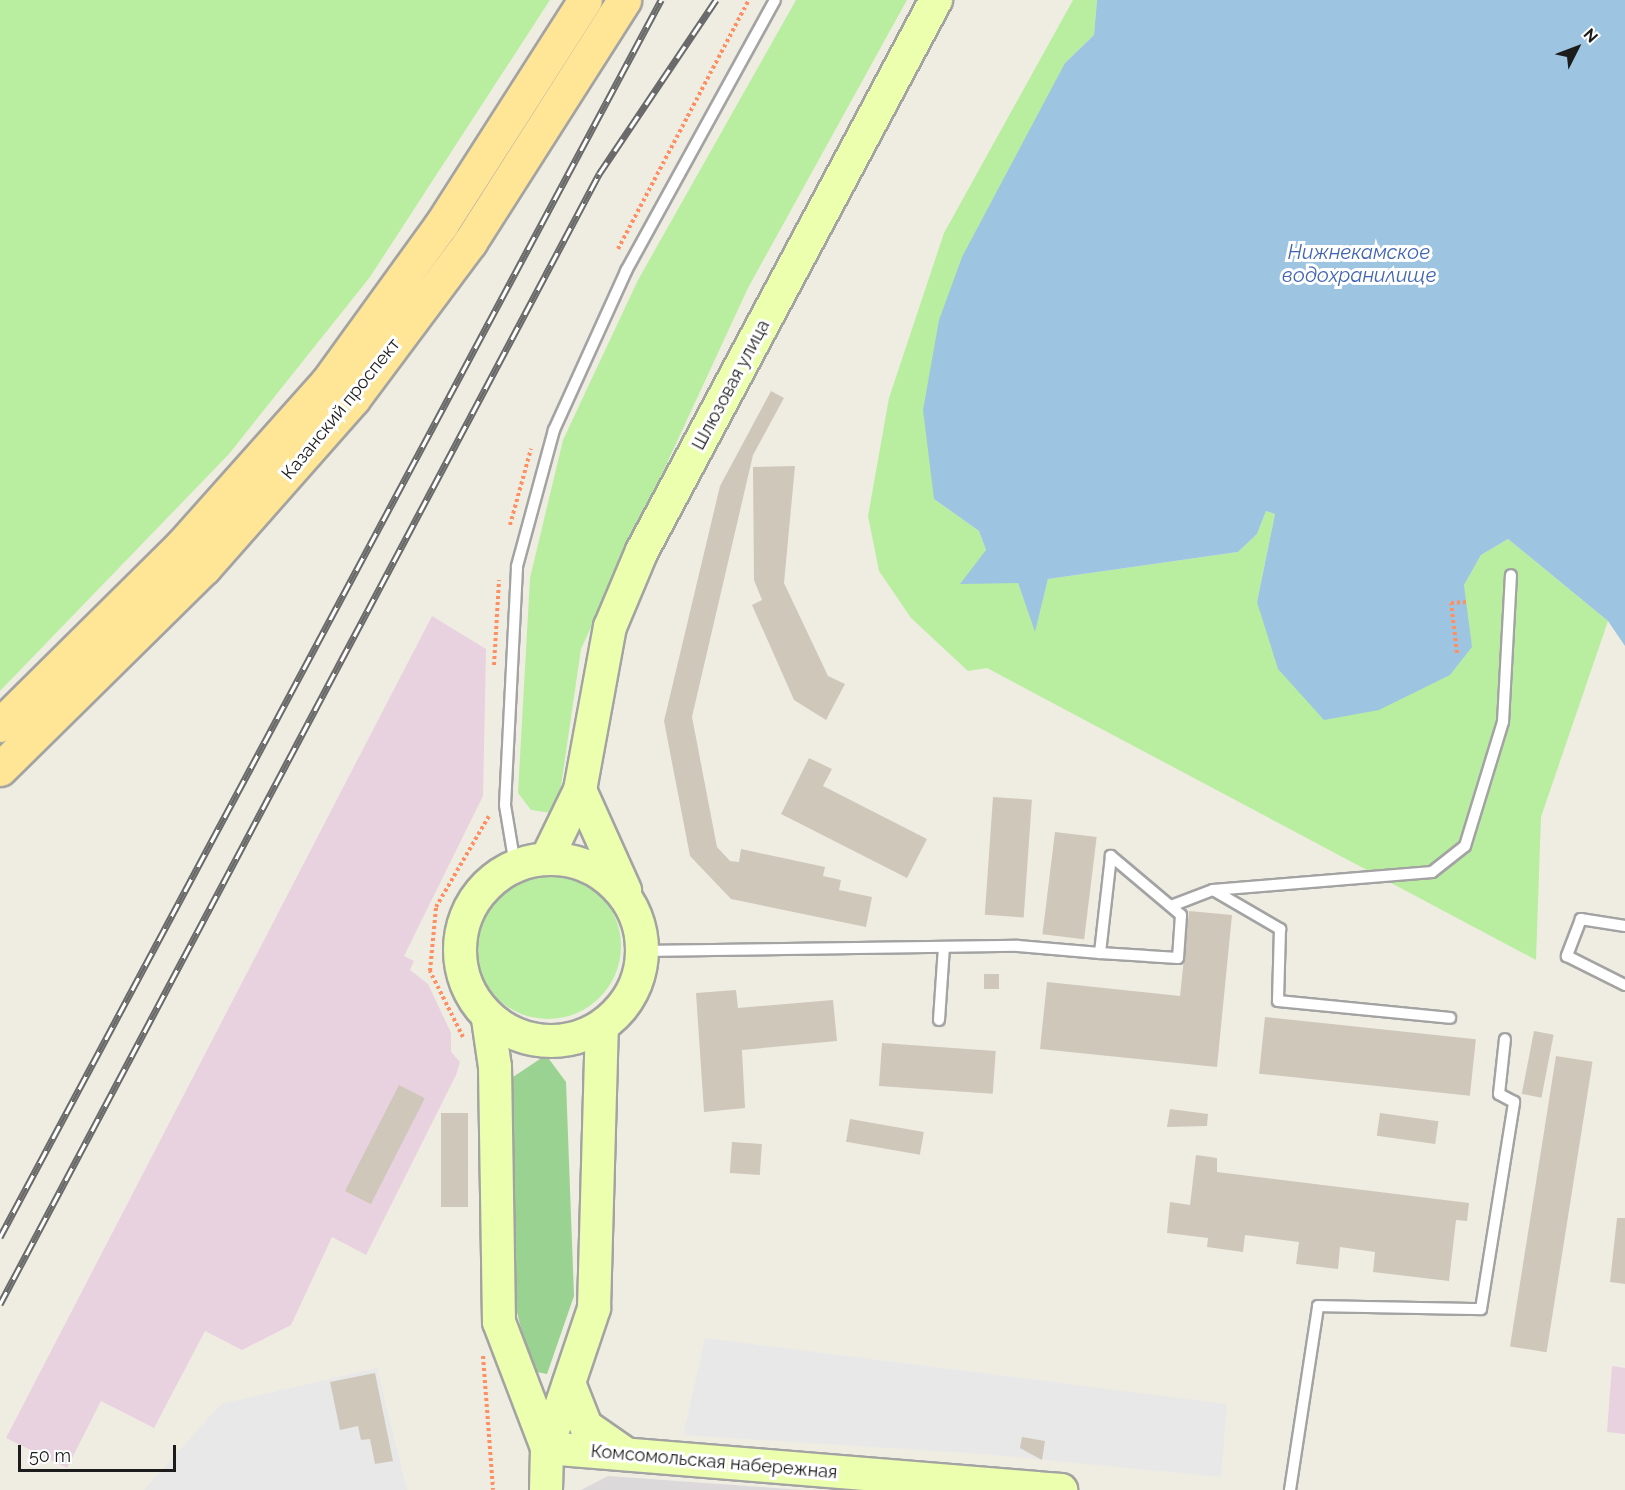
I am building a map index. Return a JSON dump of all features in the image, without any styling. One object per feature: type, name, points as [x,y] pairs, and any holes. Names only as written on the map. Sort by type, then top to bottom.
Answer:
[{"type":"main road","name":"Казанский проспект","points":[[0,725],[181,546],[328,381],[441,225],[585,0]]},
{"type":"main road","name":"Казанский проспект","points":[[0,769],[204,568],[353,399],[470,242],[624,0]]},
{"type":"street","name":"Шлюзовая улица","points":[[547,858],[580,790],[610,627],[642,551],[936,0]]},
{"type":"street","points":[[488,1019],[526,1038],[551,1041],[602,1026],[631,995],[642,951],[635,914],[580,790]]},
{"type":"street","points":[[547,1448],[499,1322],[495,1067],[488,1019],[469,990],[460,943],[478,894],[515,865],[547,858],[595,869],[618,887],[635,914]]},
{"type":"street","points":[[546,1490],[547,1448],[594,1308],[602,1026]]},
{"type":"street","points":[[569,1383],[586,1426],[626,1455]]},
{"type":"street","name":"Комсомольская набережная","points":[[547,1448],[929,1485],[1061,1490]]},
{"type":"lane","points":[[515,865],[505,805],[517,566],[554,430],[626,271],[775,0]]},
{"type":"lane","points":[[1171,906],[1213,890],[1432,872],[1465,846],[1503,722],[1511,575]]},
{"type":"lane","points":[[642,951],[944,947],[1100,952],[1178,958],[1181,915],[1111,856],[1100,952]]},
{"type":"lane","points":[[1213,890],[1280,929],[1278,1001],[1450,1018]]},
{"type":"lane","points":[[1625,926],[1581,919],[1567,956],[1625,985]]},
{"type":"lane","points":[[939,1020],[944,947]]},
{"type":"lane","points":[[1290,1490],[1318,1306],[1481,1309],[1514,1102],[1498,1094],[1506,1039]]},
{"type":"path","points":[[615,255],[749,0]]},
{"type":"path","points":[[507,538],[520,474],[534,441]]},
{"type":"path","points":[[494,673],[501,570]]},
{"type":"path","points":[[1458,653],[1451,603],[1466,602]]},
{"type":"path","points":[[465,1042],[430,971],[436,907],[489,823],[489,811]]},
{"type":"path","points":[[482,1349],[494,1490]]},
{"type":"shaded area","points":[[432,616],[486,649],[483,796],[404,956],[414,961],[410,970],[428,984],[451,1033],[451,1052],[460,1062],[456,1075],[366,1255],[332,1237],[291,1325],[242,1350],[205,1331],[154,1428],[101,1401],[67,1468],[6,1438]]},
{"type":"shaded area","points":[[705,1338],[1227,1404],[1221,1477],[982,1454],[683,1435]]},
{"type":"shaded area","points":[[1612,1366],[1625,1368],[1625,1434],[1607,1432]]},
{"type":"shaded area","points":[[377,1368],[407,1490],[144,1490],[221,1404]]},
{"type":"shaded area","points":[[608,1476],[803,1490],[581,1490]]},
{"type":"green space","points":[[0,0],[550,0],[370,277],[229,454],[0,691]]},
{"type":"green space","points":[[796,0],[907,0],[748,288],[581,649],[560,793],[551,813],[531,810],[518,793],[530,578],[563,440],[638,280]]},
{"type":"green space","points":[[1073,0],[1097,0],[1094,35],[1065,63],[934,499],[979,531],[986,550],[1018,583],[1035,630],[1048,579],[1238,552],[1257,534],[1266,511],[1275,514],[1257,602],[1464,585],[1481,555],[1508,539],[1608,621],[1541,817],[1536,960],[987,668],[968,671],[911,618],[879,571],[868,516],[889,398],[944,233]]},
{"type":"green space","points":[[548,873],[576,878],[600,894],[616,918],[621,946],[616,974],[600,998],[576,1014],[548,1019],[520,1014],[496,998],[480,974],[475,946],[480,918],[496,894],[520,878]]},
{"type":"green space","points":[[546,1055],[566,1082],[574,1296],[547,1374],[532,1371],[510,1285],[513,1077]]},
{"type":"water","name":"Нижнекамское водохранилище","points":[[1097,0],[1625,0],[1625,646],[1608,621],[1508,539],[1481,555],[1464,585],[1472,647],[1450,675],[1379,710],[1324,720],[1278,669],[1257,602],[1275,514],[1266,511],[1257,534],[1238,552],[1048,579],[1035,632],[1018,583],[960,584],[986,550],[979,531],[934,499],[923,410],[939,320],[962,257],[1065,63],[1094,35]]},
{"type":"building","points":[[771,391],[784,398],[753,455],[692,717],[717,847],[730,861],[739,862],[741,849],[825,867],[823,876],[841,880],[839,890],[872,897],[866,927],[731,899],[690,856],[664,721],[720,486]]},
{"type":"building","points":[[795,466],[784,583],[828,676],[845,684],[826,720],[794,700],[752,605],[762,600],[754,580],[753,467]]},
{"type":"building","points":[[809,758],[832,769],[823,786],[927,839],[907,878],[781,814]]},
{"type":"building","points":[[993,797],[1032,800],[1024,917],[985,915]]},
{"type":"building","points":[[1055,832],[1097,837],[1084,939],[1042,934]]},
{"type":"building","points":[[1189,911],[1232,915],[1217,1067],[1040,1049],[1047,982],[1180,996]]},
{"type":"building","points":[[984,974],[999,974],[999,989],[984,989]]},
{"type":"building","points":[[736,990],[738,1008],[833,1000],[837,1041],[742,1050],[745,1108],[704,1112],[696,993]]},
{"type":"building","points":[[1265,1017],[1476,1039],[1470,1096],[1259,1074]]},
{"type":"building","points":[[1534,1031],[1554,1035],[1541,1098],[1522,1094]]},
{"type":"building","points":[[882,1043],[996,1051],[993,1094],[879,1086]]},
{"type":"building","points":[[1556,1056],[1593,1062],[1547,1352],[1510,1346]]},
{"type":"building","points":[[399,1085],[425,1098],[371,1204],[345,1191]]},
{"type":"building","points":[[1170,1109],[1208,1114],[1207,1126],[1167,1127]]},
{"type":"building","points":[[441,1113],[468,1113],[468,1207],[441,1207]]},
{"type":"building","points":[[1380,1113],[1438,1121],[1435,1144],[1377,1136]]},
{"type":"building","points":[[850,1119],[924,1132],[920,1155],[846,1142]]},
{"type":"building","points":[[732,1142],[762,1144],[760,1175],[730,1173]]},
{"type":"building","points":[[1196,1155],[1217,1158],[1217,1172],[1469,1203],[1467,1221],[1456,1220],[1449,1281],[1373,1272],[1375,1252],[1340,1247],[1338,1269],[1296,1264],[1299,1242],[1245,1235],[1243,1252],[1207,1247],[1208,1238],[1167,1233],[1170,1202],[1190,1205]]},
{"type":"building","points":[[1617,1218],[1625,1218],[1625,1284],[1610,1282]]},
{"type":"building","points":[[375,1373],[393,1461],[375,1464],[370,1439],[361,1440],[358,1426],[340,1430],[330,1382]]},
{"type":"building","points":[[1022,1437],[1045,1441],[1042,1460],[1020,1448]]},
{"type":"railway","points":[[0,1237],[661,0]]},
{"type":"railway","points":[[0,1304],[599,174],[716,0]]}]
